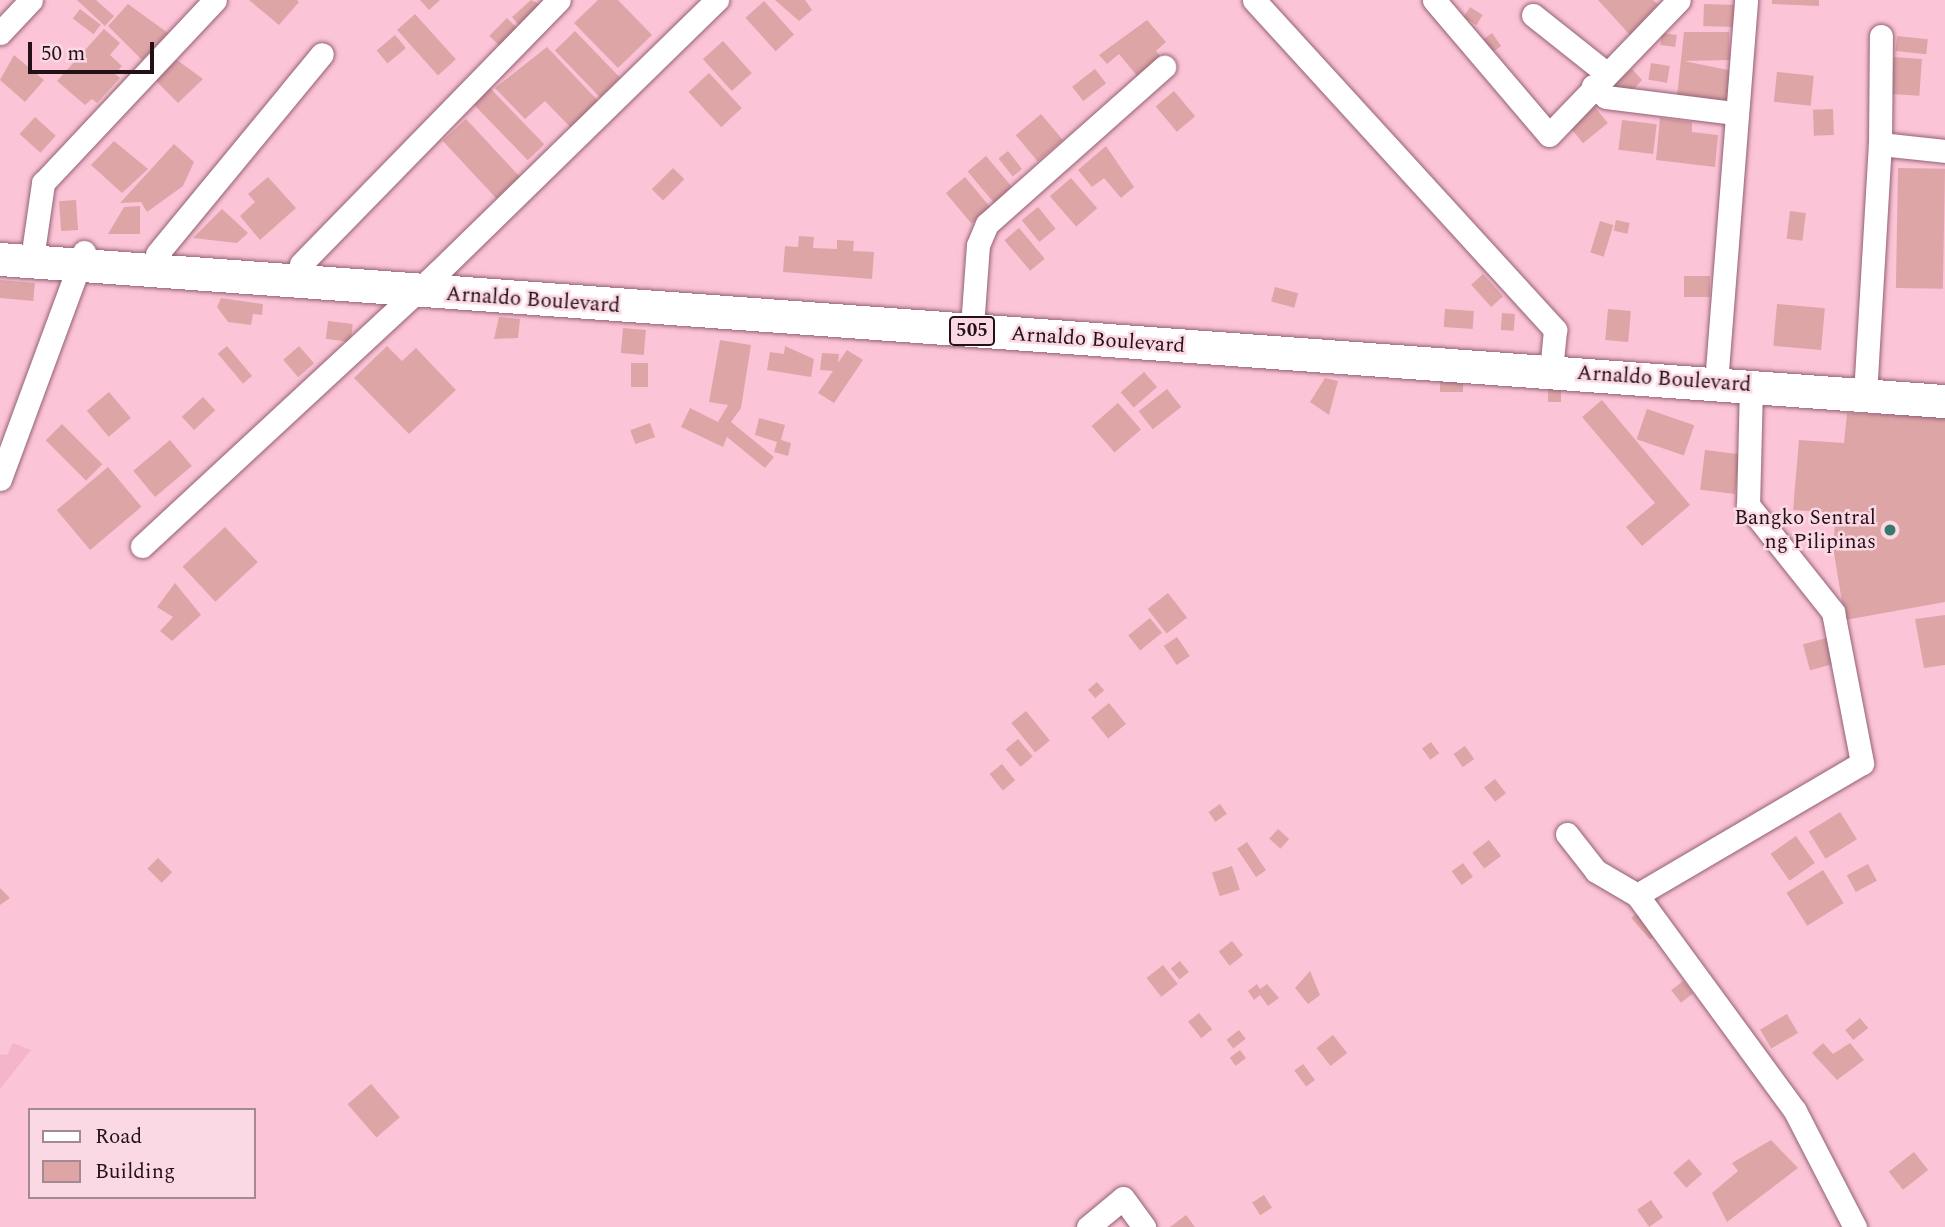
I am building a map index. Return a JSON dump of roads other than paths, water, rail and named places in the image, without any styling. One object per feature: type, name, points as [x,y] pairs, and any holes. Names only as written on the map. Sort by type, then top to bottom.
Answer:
[{"type":"highway","name":"Arnaldo Boulevard","points":[[0,243],[34,246],[83,257],[428,282],[579,296],[1402,350],[1865,385],[1945,401]]},
{"type":"highway","name":"Arnaldo Boulevard","points":[[0,259],[157,254],[252,270],[301,264],[428,282]]},
{"type":"highway","name":"Arnaldo Boulevard","points":[[909,316],[973,313],[1073,330]]},
{"type":"highway","name":"Arnaldo Boulevard","points":[[1717,374],[1751,384],[1865,385],[1945,381]]},
{"type":"street","points":[[0,33],[31,0]]},
{"type":"street","points":[[34,246],[44,183],[215,0]]},
{"type":"street","points":[[301,264],[559,0]]},
{"type":"street","points":[[142,546],[428,282],[717,0]]},
{"type":"street","points":[[1254,0],[1555,330],[1552,362]]},
{"type":"street","points":[[1434,0],[1549,135],[1599,79],[1679,0]]},
{"type":"street","points":[[1717,374],[1735,113],[1746,0]]},
{"type":"street","points":[[1533,15],[1599,79],[1606,97],[1735,113]]},
{"type":"street","points":[[1865,385],[1880,144],[1881,36]]},
{"type":"street","points":[[157,254],[322,54]]},
{"type":"street","points":[[973,313],[978,246],[987,224],[1164,66]]},
{"type":"street","points":[[1880,144],[1945,150]]},
{"type":"street","points":[[0,479],[83,257]]},
{"type":"street","points":[[1637,895],[1862,763],[1833,612],[1748,505],[1751,384]]},
{"type":"street","points":[[1567,834],[1596,872],[1637,895],[1795,1111],[1855,1227]]},
{"type":"street","points":[[1088,1227],[1123,1198],[1144,1227]]},
{"type":"place","name":"Bangko Sentral ng Pilipinas","points":[[1890,530]]}]
